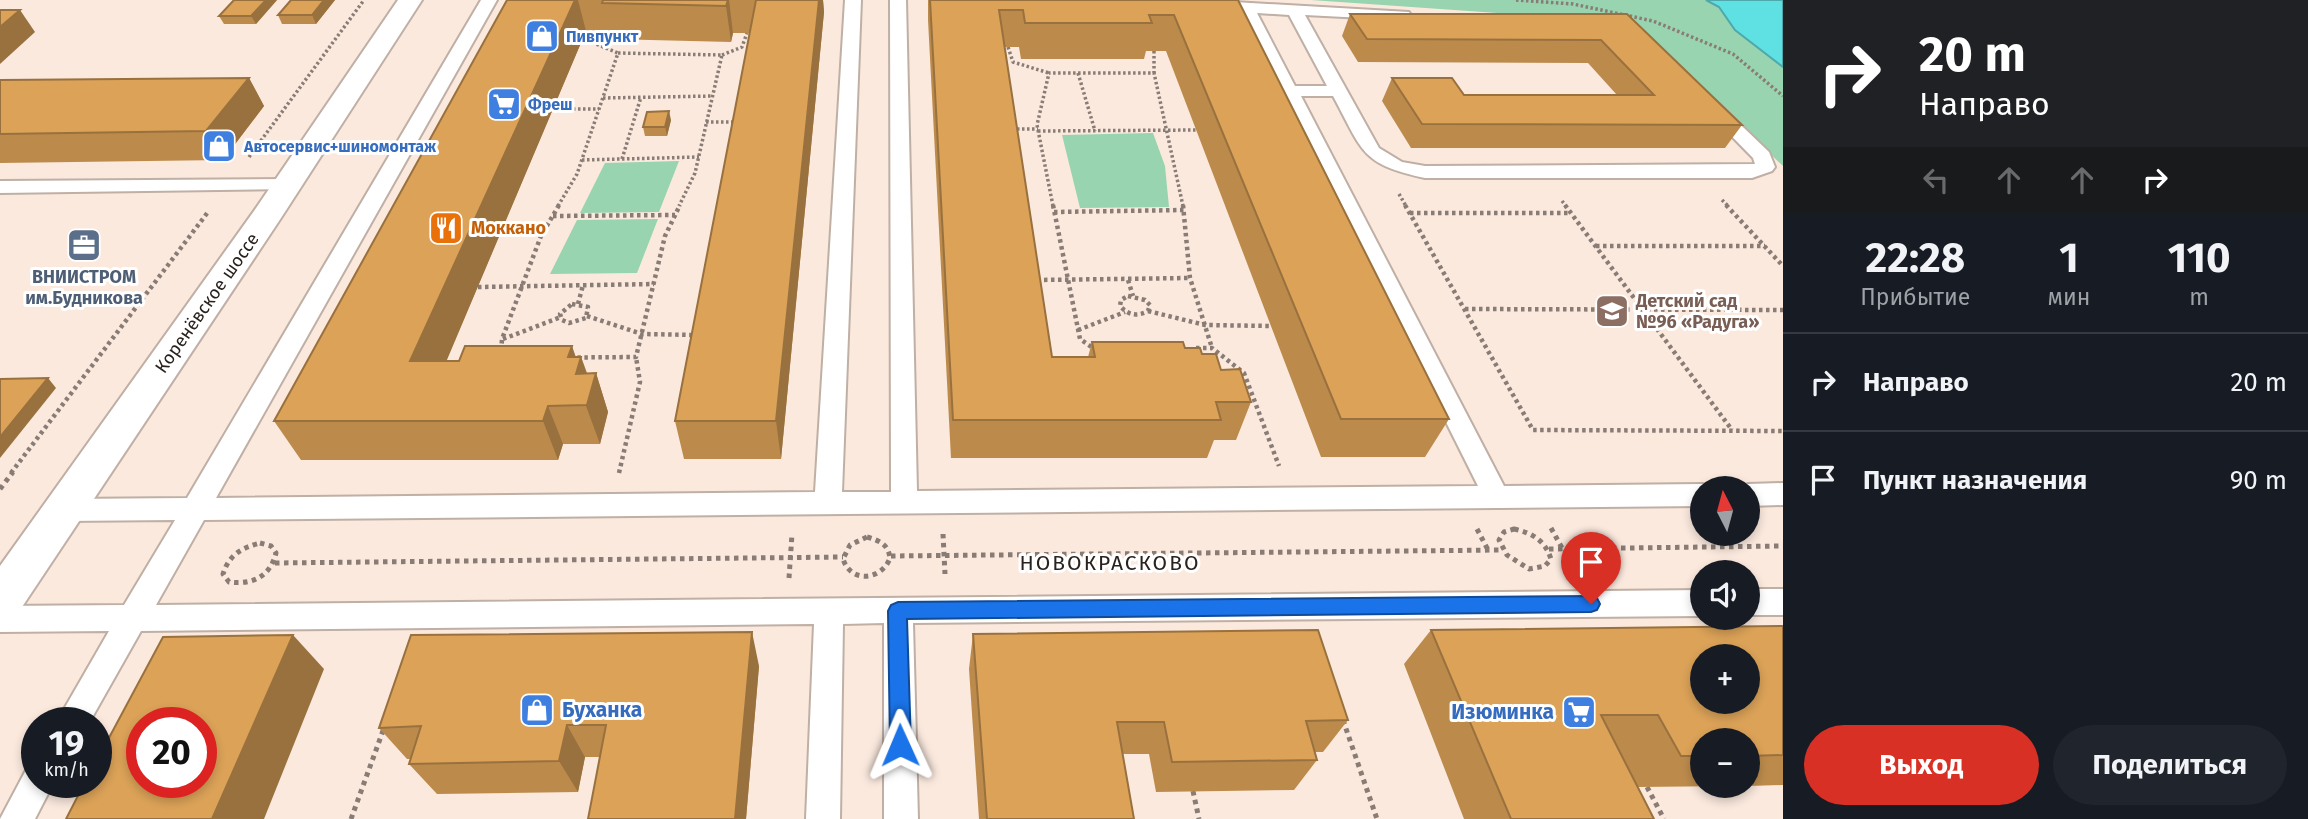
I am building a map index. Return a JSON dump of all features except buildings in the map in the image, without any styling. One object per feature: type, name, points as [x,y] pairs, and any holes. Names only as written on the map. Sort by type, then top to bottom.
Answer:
[{"type":"main road","name":"Коренёвское шоссе","points":[[0,602],[410,0]]},
{"type":"lane","points":[[81,707],[489,0]]},
{"type":"lane","points":[[828,504],[853,0]]},
{"type":"lane","points":[[898,0],[904,503]]},
{"type":"lane","points":[[1219,7],[1419,16]]},
{"type":"lane","points":[[1247,8],[1496,497]]},
{"type":"lane","points":[[1294,10],[1372,151],[1396,166],[1426,172],[1752,172],[1765,167],[1762,156],[1695,92]]},
{"type":"lane","points":[[1289,91],[1339,91]]},
{"type":"lane","points":[[0,187],[286,185]]},
{"type":"lane","points":[[1760,495],[1783,494]]},
{"type":"lane","points":[[64,510],[1690,495]]},
{"type":"lane","points":[[1760,602],[1783,602]]},
{"type":"lane","points":[[0,620],[1690,603]]},
{"type":"lane","points":[[823,819],[829,611]]},
{"type":"lane","points":[[898,611],[901,819]]},
{"type":"lane","points":[[17,819],[29,798]]},
{"type":"path","points":[[0,489],[71,391],[229,185],[364,0]]},
{"type":"path","points":[[1516,0],[1573,4],[1677,30],[1733,54],[1783,96]]},
{"type":"path","points":[[599,30],[596,44],[618,53],[722,55],[742,47],[747,33]]},
{"type":"path","points":[[1008,47],[1013,62],[1049,73],[1154,73]]},
{"type":"path","points":[[1154,51],[1154,73],[1184,210],[1190,278],[1212,348],[1244,373],[1276,458]]},
{"type":"path","points":[[618,53],[577,174],[541,236],[502,339],[501,354],[514,358],[636,358]]},
{"type":"path","points":[[618,475],[640,382],[636,358],[665,236],[695,173],[722,55]]},
{"type":"path","points":[[1049,73],[1038,130],[1080,339],[1086,345],[1100,350]]},
{"type":"path","points":[[1078,73],[1095,131]]},
{"type":"path","points":[[603,98],[713,96]]},
{"type":"path","points":[[622,159],[640,97]]},
{"type":"path","points":[[553,109],[599,108]]},
{"type":"path","points":[[706,122],[744,122]]},
{"type":"path","points":[[1007,129],[1198,130]]},
{"type":"path","points":[[582,160],[699,157]]},
{"type":"path","points":[[1540,172],[1733,430]]},
{"type":"path","points":[[1696,172],[1783,266]]},
{"type":"path","points":[[1393,185],[1533,430],[1783,430]]},
{"type":"path","points":[[1054,212],[1184,210]]},
{"type":"path","points":[[1409,213],[1571,213]]},
{"type":"path","points":[[552,216],[675,215]]},
{"type":"path","points":[[1595,246],[1765,246]]},
{"type":"path","points":[[1029,280],[1190,278]]},
{"type":"path","points":[[1128,280],[1133,296]]},
{"type":"path","points":[[478,286],[654,284]]},
{"type":"path","points":[[578,304],[583,285]]},
{"type":"path","points":[[1148,311],[1150,305],[1145,300],[1133,296],[1121,300],[1120,306],[1133,315],[1148,311],[1205,325],[1272,326]]},
{"type":"path","points":[[561,317],[564,308],[578,304],[587,307],[587,316]]},
{"type":"path","points":[[1464,309],[1783,310]]},
{"type":"path","points":[[1079,330],[1125,312]]},
{"type":"path","points":[[587,316],[642,334],[706,335]]},
{"type":"path","points":[[561,317],[569,323],[578,322],[587,316]]},
{"type":"path","points":[[502,339],[561,317]]},
{"type":"path","points":[[1187,348],[1212,348]]},
{"type":"path","points":[[573,367],[576,358]]},
{"type":"path","points":[[789,589],[792,526]]},
{"type":"path","points":[[942,526],[946,586]]},
{"type":"path","points":[[1514,529],[1541,539],[1549,549],[1551,559],[1546,567],[1536,570],[1522,567],[1510,560],[1501,550],[1499,540],[1504,532],[1514,529]]},
{"type":"path","points":[[867,537],[879,539],[888,546],[891,556],[888,567],[879,575],[867,578],[854,575],[845,567],[842,557],[846,547],[855,540],[867,537]]},
{"type":"path","points":[[260,543],[271,546],[276,553],[275,563],[266,574],[254,582],[229,582],[223,574],[234,553],[260,543]]},
{"type":"path","points":[[1549,549],[1783,546]]},
{"type":"path","points":[[891,556],[1501,550]]},
{"type":"path","points":[[275,563],[842,557]]},
{"type":"path","points":[[1342,716],[1377,819]]},
{"type":"path","points":[[351,819],[387,719]]},
{"type":"path","points":[[1647,787],[1664,819]]},
{"type":"path","points":[[1193,791],[1199,819]]},
{"type":"green space","points":[[1311,0],[1706,0],[1719,7],[1735,30],[1783,67],[1783,166],[1636,27],[1610,21]]},
{"type":"green space","points":[[1153,133],[1165,166],[1169,207],[1080,208],[1062,135]]},
{"type":"green space","points":[[679,161],[659,212],[580,213],[605,163]]},
{"type":"green space","points":[[658,219],[637,273],[550,274],[577,220]]},
{"type":"water","points":[[1706,0],[1783,0],[1783,67],[1735,30],[1719,7]]},
{"type":"place","name":"Пивпункт","points":[[542,36]]},
{"type":"place","name":"Фреш","points":[[504,104]]},
{"type":"place","name":"Автосервис+шиномонтаж","points":[[219,146]]},
{"type":"place","name":"Моккано","points":[[446,228]]},
{"type":"place","name":"ВНИИСТРОМ им.Будникова","points":[[84,245]]},
{"type":"place","name":"Детский сад №96 «Радуга»","points":[[1612,311]]},
{"type":"place","name":"Буханка","points":[[537,710]]},
{"type":"place","name":"Изюминка","points":[[1579,712]]},
{"type":"district","name":"НОВОКРАСКОВО","points":[[1110,563]]},
{"type":"route","points":[[900,745],[898,611],[1591,604]]}]
